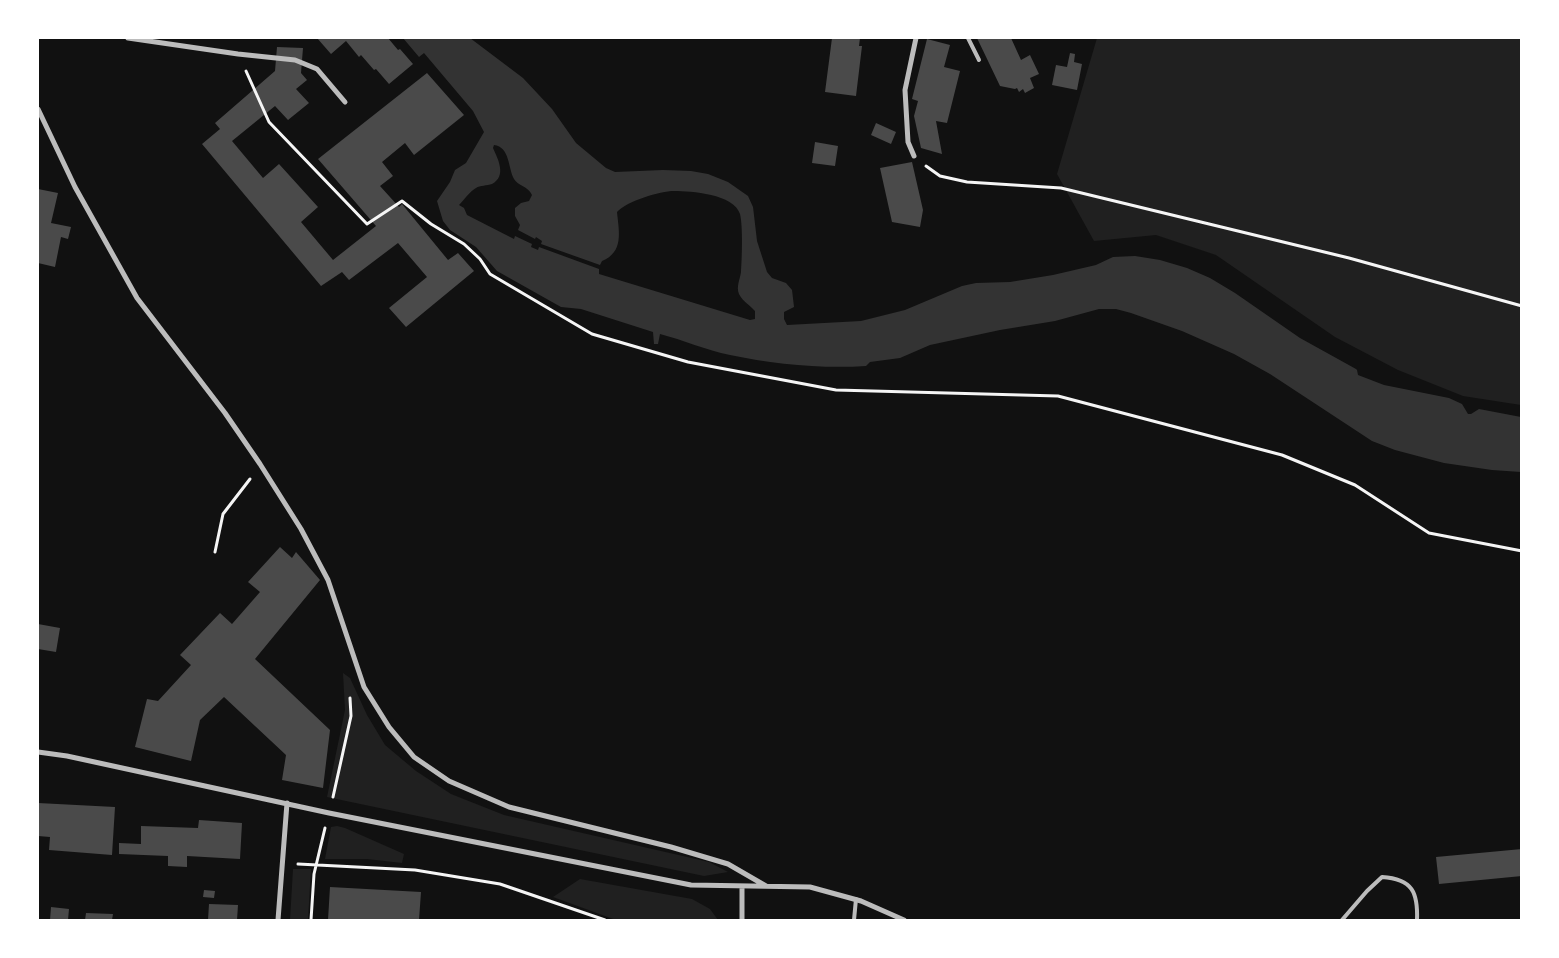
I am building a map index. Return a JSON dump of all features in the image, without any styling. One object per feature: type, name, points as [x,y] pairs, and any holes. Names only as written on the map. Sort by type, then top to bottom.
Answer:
[{"type":"street","points":[[128,38],[295,60],[317,69],[345,102]]},
{"type":"street","points":[[914,156],[908,142],[905,90],[916,38]]},
{"type":"street","points":[[38,109],[75,187],[137,298],[225,413],[301,529],[328,580],[364,687],[389,728],[414,757],[449,781],[509,807],[671,847],[728,864],[766,886]]},
{"type":"street","points":[[38,752],[67,756],[329,813],[691,885],[810,887],[856,899],[904,920]]},
{"type":"street","points":[[278,920],[287,804]]},
{"type":"street","points":[[742,887],[742,920]]},
{"type":"lane","points":[[968,38],[979,60]]},
{"type":"lane","points":[[1342,920],[1382,877],[1396,878],[1412,888],[1418,902],[1418,920]]},
{"type":"lane","points":[[854,920],[856,899]]},
{"type":"path","points":[[238,54],[268,122],[367,224],[402,201],[430,224],[464,244],[480,259],[490,274],[592,334],[688,362],[836,390],[1058,396],[1282,456],[1355,485],[1429,533],[1522,551]]},
{"type":"path","points":[[914,156],[940,176],[968,182],[1061,188],[1349,258],[1522,306]]},
{"type":"path","points":[[215,552],[223,514],[260,464]]},
{"type":"path","points":[[311,920],[316,864],[351,716],[349,690]]},
{"type":"path","points":[[282,865],[316,864],[415,870],[500,884],[605,920]]},
{"type":"shaded area","points":[[403,38],[470,38],[523,78],[552,109],[576,143],[606,168],[615,172],[663,170],[708,174],[728,182],[748,196],[753,207],[757,241],[767,272],[772,278],[786,283],[792,290],[794,307],[784,312],[784,319],[787,325],[861,321],[905,310],[962,286],[976,283],[1010,282],[1053,275],[1096,265],[1113,257],[1135,256],[1160,260],[1187,268],[1210,278],[1300,338],[1356,369],[1358,375],[1384,385],[1449,398],[1462,404],[1468,414],[1479,409],[1521,417],[1521,472],[1444,463],[1395,450],[1372,441],[1270,374],[1234,354],[1182,331],[1116,309],[1099,309],[1055,321],[1000,330],[930,345],[900,358],[870,362],[866,366],[815,366],[763,361],[721,353],[660,334],[658,344],[654,344],[653,332],[581,309],[561,307],[497,271],[476,247],[450,230],[443,221],[437,201],[450,182],[455,170],[466,163],[484,132],[473,111],[424,53],[419,57]],"holes":[[[494,145],[506,154],[514,179],[532,195],[529,201],[521,203],[515,208],[515,216],[520,225],[518,230],[535,239],[536,237],[542,241],[541,244],[600,265],[617,247],[619,234],[617,212],[628,204],[668,191],[711,195],[730,202],[736,207],[741,219],[742,259],[738,291],[742,299],[755,311],[755,319],[750,320],[599,274],[599,269],[539,247],[538,250],[531,247],[532,244],[515,236],[514,239],[467,215],[464,208],[459,205],[469,193],[479,186],[492,184],[499,177],[500,167],[493,148]]]},
{"type":"shaded area","points":[[1097,38],[1521,38],[1521,405],[1463,396],[1398,370],[1335,337],[1216,255],[1156,235],[1094,241],[1057,174]]},
{"type":"shaded area","points":[[343,673],[350,678],[367,715],[385,745],[416,771],[451,794],[504,815],[709,862],[728,872],[704,876],[327,797],[345,710]]},
{"type":"shaded area","points":[[337,826],[404,854],[402,863],[367,859],[325,859],[331,827]]},
{"type":"shaded area","points":[[293,869],[311,869],[308,920],[290,920]]},
{"type":"shaded area","points":[[580,879],[692,899],[710,909],[718,920],[616,920],[553,897]]},
{"type":"building","points":[[317,38],[388,38],[413,64],[389,84],[361,55],[359,57],[346,41],[331,54]]},
{"type":"building","points":[[832,38],[860,38],[859,46],[862,46],[856,96],[825,92]]},
{"type":"building","points":[[977,38],[1011,38],[1021,60],[1030,55],[1039,74],[1030,78],[1034,88],[1025,93],[1023,89],[1019,92],[1017,88],[1000,86]]},
{"type":"building","points":[[927,39],[950,45],[944,67],[960,71],[947,123],[936,121],[942,154],[921,148],[914,116],[918,101],[912,99]]},
{"type":"building","points":[[277,47],[303,48],[301,73],[307,80],[296,89],[309,103],[288,120],[275,106],[232,141],[263,178],[279,164],[318,207],[301,222],[333,260],[376,226],[318,159],[427,73],[464,115],[414,155],[405,143],[382,162],[393,176],[380,186],[399,207],[402,204],[448,260],[458,253],[474,271],[406,327],[389,308],[427,277],[398,243],[349,280],[342,272],[321,286],[202,144],[220,129],[215,123],[275,71]]},
{"type":"building","points":[[1070,53],[1075,54],[1074,62],[1082,64],[1077,90],[1052,85],[1056,65],[1067,67]]},
{"type":"building","points":[[876,123],[896,132],[891,144],[871,135]]},
{"type":"building","points":[[815,142],[838,146],[835,166],[812,163]]},
{"type":"building","points":[[912,162],[923,210],[920,227],[892,222],[880,168]]},
{"type":"building","points":[[38,189],[58,193],[51,223],[71,227],[68,239],[61,237],[55,267],[38,263]]},
{"type":"building","points":[[280,547],[292,558],[296,552],[320,580],[255,659],[330,730],[323,788],[282,780],[286,755],[224,697],[200,720],[191,761],[135,747],[147,699],[158,701],[191,665],[180,655],[220,613],[232,624],[260,592],[248,582]]},
{"type":"building","points":[[38,624],[60,628],[56,652],[38,649]]},
{"type":"building","points":[[38,803],[115,807],[112,855],[49,850],[50,837],[38,836]]},
{"type":"building","points":[[199,820],[242,823],[240,859],[187,856],[187,867],[168,866],[168,856],[119,854],[119,843],[141,844],[141,826],[198,828]]},
{"type":"building","points":[[1522,849],[1522,876],[1439,884],[1436,857]]},
{"type":"building","points":[[330,887],[421,892],[419,920],[328,920]]},
{"type":"building","points":[[204,890],[215,891],[214,898],[203,897]]},
{"type":"building","points":[[209,904],[238,905],[237,920],[208,920]]},
{"type":"building","points":[[51,907],[69,909],[68,920],[50,920]]},
{"type":"building","points":[[86,913],[113,914],[112,920],[85,920]]}]
